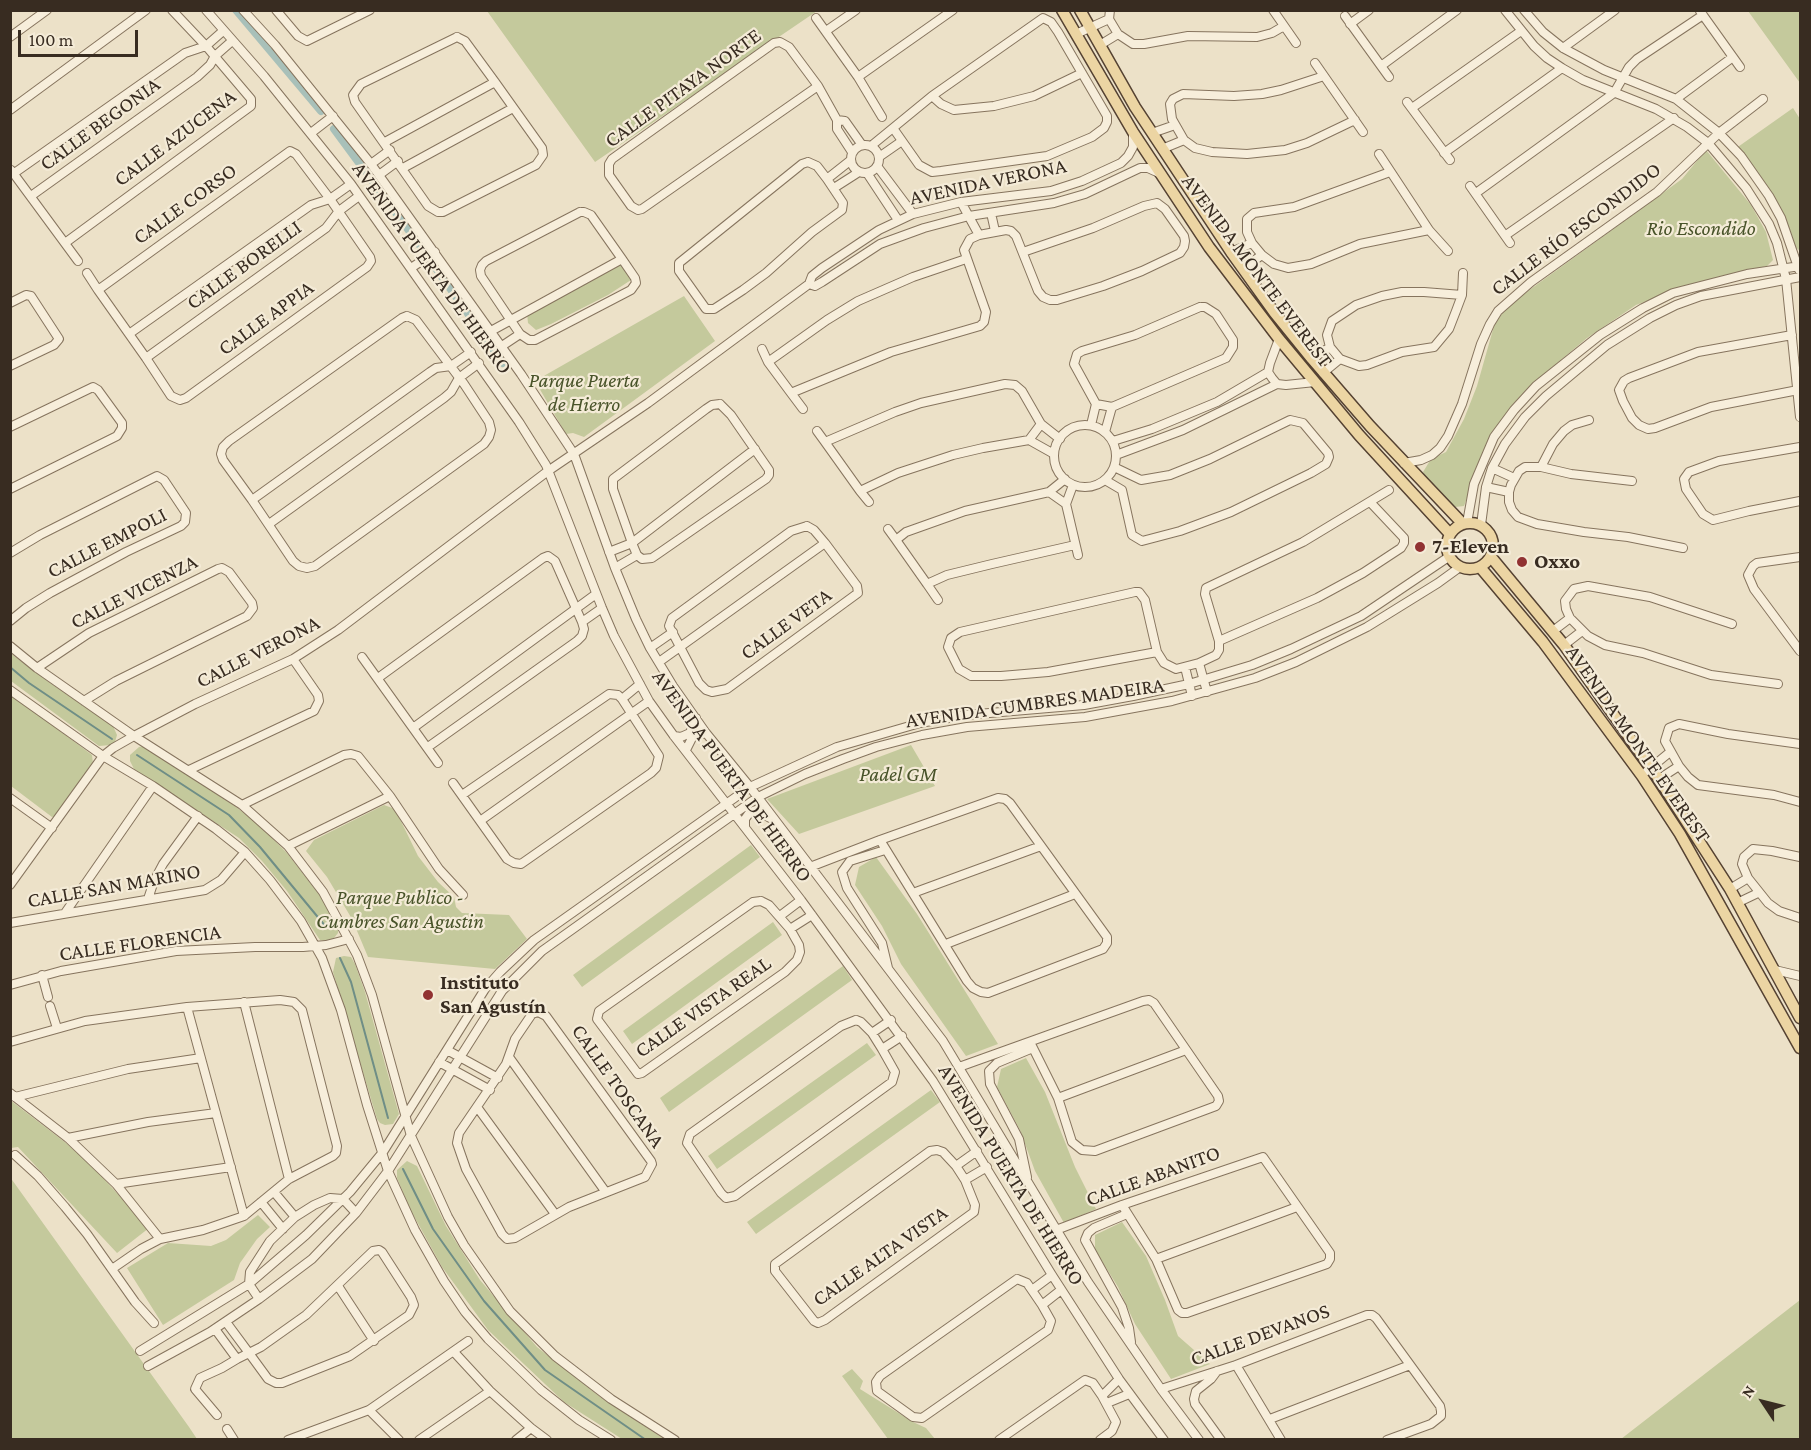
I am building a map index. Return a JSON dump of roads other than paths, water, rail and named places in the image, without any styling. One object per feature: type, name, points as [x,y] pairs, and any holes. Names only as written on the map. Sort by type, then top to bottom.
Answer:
[{"type":"main road","name":"AVENIDA MONTE EVEREST","points":[[1062,10],[1133,132],[1209,247],[1264,320],[1315,382],[1376,454],[1450,534]]},
{"type":"main road","name":"AVENIDA MONTE EVEREST","points":[[1080,10],[1125,90],[1162,149],[1274,312],[1323,373],[1404,463],[1465,523]]},
{"type":"main road","points":[[1112,98],[1125,90]]},
{"type":"main road","points":[[1183,208],[1196,200]]},
{"type":"main road","points":[[1264,320],[1274,312]]},
{"type":"main road","points":[[1302,366],[1312,359]]},
{"type":"main road","points":[[1465,523],[1481,525],[1492,539],[1491,557],[1480,567],[1470,569],[1460,567],[1450,556],[1448,541],[1450,534],[1465,523]]},
{"type":"main road","name":"AVENIDA MONTE EVEREST","points":[[1491,557],[1564,645],[1659,779],[1730,890],[1800,1018]]},
{"type":"main road","name":"AVENIDA MONTE EVEREST","points":[[1480,567],[1543,642],[1642,776],[1680,834],[1800,1048]]},
{"type":"main road","points":[[1588,702],[1600,694]]},
{"type":"main road","points":[[1680,834],[1692,829]]},
{"type":"street","points":[[10,37],[47,10]]},
{"type":"street","points":[[10,110],[146,10]]},
{"type":"street","points":[[172,10],[210,51]]},
{"type":"street","name":"AVENIDA PUERTA DE HIERRO","points":[[206,10],[311,133],[351,184],[519,422],[549,471],[602,608],[649,700],[891,1020],[933,1081],[1061,1290],[1129,1394],[1164,1440]]},
{"type":"street","name":"AVENIDA PUERTA DE HIERRO","points":[[243,10],[371,164],[502,346],[574,454],[615,568],[650,648],[706,733],[758,797],[942,1041],[1088,1282],[1199,1440]]},
{"type":"street","points":[[276,10],[298,36],[307,41],[370,10]]},
{"type":"street","points":[[826,31],[856,10]]},
{"type":"street","points":[[858,77],[953,10]]},
{"type":"street","points":[[1273,10],[1296,43]]},
{"type":"street","points":[[1369,10],[1348,20],[1389,77]]},
{"type":"street","points":[[1381,66],[1457,10]]},
{"type":"street","points":[[1505,10],[1546,58],[1614,93],[1674,118],[1707,143],[1731,169],[1758,205],[1777,243],[1786,279],[1800,417]]},
{"type":"street","points":[[1481,525],[1486,487],[1492,468],[1505,444],[1525,417],[1566,378],[1607,345],[1650,318],[1692,299],[1800,277],[1799,266],[1782,218],[1741,156],[1719,133],[1676,99],[1583,60],[1563,48],[1543,32],[1524,10]]},
{"type":"street","points":[[1563,48],[1615,10]]},
{"type":"street","points":[[1674,118],[1508,239],[1473,189],[1614,93],[1629,67],[1702,13],[1740,67]]},
{"type":"street","points":[[1076,34],[1110,15],[1118,34],[1133,44],[1188,36],[1257,37],[1272,33],[1284,26]]},
{"type":"street","points":[[816,18],[858,77],[882,117]]},
{"type":"street","points":[[827,179],[851,156],[893,128],[932,96],[1038,20],[1047,19],[1058,32],[1107,116],[1104,128],[1092,137],[1047,156],[940,171],[925,170],[893,128]]},
{"type":"street","points":[[210,51],[223,31]]},
{"type":"street","points":[[1521,31],[1409,105],[1447,157],[1562,68]]},
{"type":"street","points":[[1100,45],[1118,34]]},
{"type":"street","points":[[452,38],[461,38],[495,82],[542,148],[543,155],[536,165],[443,212],[438,212],[428,206],[355,102],[353,95],[361,84],[452,38]]},
{"type":"street","points":[[210,51],[232,41]]},
{"type":"street","name":"CALLE PITAYA NORTE","points":[[774,43],[785,43],[818,87],[645,208],[638,210],[631,206],[609,175],[608,169],[612,159],[774,43]]},
{"type":"street","name":"CALLE BEGONIA","points":[[12,172],[185,53],[210,51],[210,65],[197,77],[31,196]]},
{"type":"street","name":"CALLE AZUCENA","points":[[65,243],[251,106],[251,99],[210,51]]},
{"type":"street","points":[[1676,99],[1733,57]]},
{"type":"street","points":[[1315,63],[1363,132]]},
{"type":"street","points":[[932,96],[940,104],[954,110],[994,106],[1034,96],[1082,73]]},
{"type":"street","points":[[1324,76],[1262,94],[1234,96],[1193,93],[1177,96],[1170,104],[1170,112],[1179,132],[1195,148],[1212,152],[1266,154],[1285,150],[1307,143],[1355,120]]},
{"type":"street","points":[[385,142],[495,82]]},
{"type":"street","points":[[818,87],[837,120],[837,129],[851,156],[853,167],[863,173],[898,220]]},
{"type":"street","name":"CALLE RÍO ESCONDIDO","points":[[1404,463],[1432,455],[1448,436],[1462,404],[1481,344],[1498,311],[1531,282],[1658,192],[1707,143],[1763,99]]},
{"type":"street","points":[[379,175],[513,108]]},
{"type":"street","points":[[311,133],[333,116]]},
{"type":"street","points":[[837,120],[845,121],[867,146],[875,149],[878,162],[913,214]]},
{"type":"street","points":[[1128,174],[1121,163],[1131,153],[1134,141],[1133,132]]},
{"type":"street","points":[[1152,133],[1179,132]]},
{"type":"street","points":[[1162,149],[1179,132]]},
{"type":"street","points":[[834,188],[863,173],[902,141]]},
{"type":"street","points":[[371,164],[390,150]]},
{"type":"street","name":"CALLE CORSO","points":[[98,290],[287,152],[294,152],[330,199]]},
{"type":"street","points":[[1379,154],[1429,230],[1448,251]]},
{"type":"street","points":[[813,163],[834,188],[844,207],[840,213],[812,232],[766,273],[719,306],[710,310],[702,306],[678,267],[682,259],[802,164],[813,163]]},
{"type":"street","name":"AVENIDA VERONA","points":[[549,471],[688,374],[809,284],[812,276],[822,268],[879,230],[913,214],[961,202],[1051,191],[1082,181],[1121,163]]},
{"type":"street","name":"AVENIDA VERONA","points":[[809,284],[815,286],[880,244],[924,228],[969,216],[1054,203],[1085,194],[1144,167],[1160,173]]},
{"type":"street","points":[[12,172],[78,261]]},
{"type":"street","points":[[1390,172],[1294,207],[1258,212],[1247,219],[1247,232],[1252,243],[1274,264],[1288,267],[1311,264],[1360,244],[1429,230]]},
{"type":"street","name":"CALLE BORELLI","points":[[129,334],[311,205],[330,199],[351,184]]},
{"type":"street","name":"CALLE BORELLI","points":[[146,358],[326,228],[339,212],[359,196]]},
{"type":"street","points":[[330,199],[339,212]]},
{"type":"street","points":[[961,202],[980,235]]},
{"type":"street","points":[[791,393],[891,352],[980,326],[984,322],[986,312],[964,250],[970,239],[980,235],[995,231],[1011,231],[1016,236],[1038,291],[1050,300],[1103,286],[1142,271],[1180,253],[1185,241],[1166,209],[1157,203],[1023,252]]},
{"type":"street","name":"CALLE APPIA","points":[[146,358],[171,396],[180,400],[186,398],[367,267],[371,261],[370,257],[339,212]]},
{"type":"street","points":[[584,212],[591,215],[622,259],[635,279],[636,283],[631,290],[535,340],[529,340],[520,334],[481,276],[480,270],[486,261],[584,212]]},
{"type":"street","points":[[991,213],[995,231]]},
{"type":"street","points":[[1231,252],[1252,243]]},
{"type":"street","points":[[411,268],[435,252]]},
{"type":"street","points":[[1243,268],[1262,255]]},
{"type":"street","points":[[491,331],[510,318],[622,259]]},
{"type":"street","points":[[768,362],[827,320],[858,302],[913,277],[966,259]]},
{"type":"street","points":[[1465,523],[1474,484],[1494,437],[1536,386],[1600,335],[1672,293],[1748,273],[1799,266]]},
{"type":"street","points":[[87,273],[146,358]]},
{"type":"street","points":[[1462,295],[1402,292],[1356,305],[1332,321],[1328,327],[1330,347],[1340,359],[1351,364],[1367,365],[1402,352],[1434,347],[1449,329],[1462,295],[1463,273]]},
{"type":"street","points":[[10,303],[26,295],[31,296],[59,339],[54,345],[10,366]]},
{"type":"street","points":[[1090,425],[1096,404],[1074,364],[1077,354],[1095,346],[1135,335],[1205,306],[1216,314],[1233,340],[1233,347],[1226,358],[1112,407],[1096,404]]},
{"type":"street","points":[[407,316],[416,320],[459,378],[489,422],[491,430],[484,444],[315,566],[308,568],[292,561],[221,454],[223,447],[229,441],[407,316]]},
{"type":"street","points":[[502,346],[520,334]]},
{"type":"street","points":[[1600,335],[1607,345]]},
{"type":"street","points":[[1792,335],[1698,352],[1629,378],[1620,386],[1620,395],[1638,425],[1648,429],[1711,407],[1798,390]]},
{"type":"street","points":[[1277,384],[1268,372],[1269,363],[1279,339]]},
{"type":"street","points":[[1312,359],[1330,347]]},
{"type":"street","points":[[762,349],[768,362],[803,409]]},
{"type":"street","points":[[252,500],[430,372],[436,368],[451,366],[471,352]]},
{"type":"street","points":[[1323,373],[1340,359]]},
{"type":"street","points":[[269,524],[444,398],[451,392],[459,378],[479,363]]},
{"type":"street","points":[[1558,369],[1566,378]]},
{"type":"street","points":[[1113,441],[1152,429],[1217,402],[1268,372]]},
{"type":"street","points":[[1116,455],[1183,430],[1277,384],[1295,386],[1315,382]]},
{"type":"street","points":[[825,442],[894,412],[921,403],[1005,384],[1015,385],[1022,391],[1041,424],[1060,439]]},
{"type":"street","points":[[10,427],[93,387],[98,390],[116,415],[122,428],[117,436],[10,489]]},
{"type":"street","points":[[720,404],[726,407],[755,449],[769,470],[766,479],[652,558],[646,560],[637,555],[613,489],[612,484],[618,474],[712,405],[720,404]]},
{"type":"street","points":[[1105,432],[1112,407]]},
{"type":"street","points":[[1105,480],[1122,490],[1132,535],[1142,542],[1231,512],[1311,474],[1329,460],[1328,453],[1306,427],[1298,421],[1290,420],[1210,459],[1170,475],[1141,480],[1114,466]]},
{"type":"street","points":[[1541,466],[1553,444],[1564,431],[1572,425],[1588,420]]},
{"type":"street","points":[[1029,440],[1041,424]]},
{"type":"street","points":[[1090,425],[1105,432],[1113,441],[1116,455],[1114,466],[1105,480],[1095,486],[1073,485],[1065,479],[1055,463],[1054,454],[1060,439],[1073,427],[1090,425]]},
{"type":"street","points":[[817,431],[869,502]]},
{"type":"street","points":[[860,491],[898,473],[983,448],[1029,440],[1054,454]]},
{"type":"street","points":[[1800,447],[1719,461],[1689,472],[1684,479],[1686,489],[1703,514],[1713,520],[1800,501]]},
{"type":"street","points":[[609,552],[632,543],[755,449]]},
{"type":"street","points":[[1632,481],[1578,475],[1541,466],[1526,466],[1519,471],[1511,485],[1512,510],[1518,517],[1548,526],[1628,537],[1683,548]]},
{"type":"street","points":[[1492,468],[1511,485]]},
{"type":"street","name":"CALLE VERONA","points":[[10,885],[103,756],[134,736],[216,694],[293,659],[338,630],[549,471]]},
{"type":"street","name":"CALLE EMPOLI","points":[[10,553],[157,476],[164,480],[186,513],[187,518],[181,526],[126,552],[50,593],[10,621]]},
{"type":"street","points":[[896,540],[906,532],[965,511],[1048,492],[1065,479]]},
{"type":"street","points":[[927,584],[947,575],[1076,550],[1066,504],[1073,485]]},
{"type":"street","points":[[1486,487],[1511,485]]},
{"type":"street","points":[[1157,652],[1048,672],[971,676],[959,669],[948,647],[954,635],[960,632],[1135,591],[1142,596],[1157,652],[1164,663],[1170,668],[1199,663],[1216,655],[1219,650],[1219,641],[1205,594],[1206,588],[1303,542],[1371,503],[1389,490]]},
{"type":"street","points":[[1048,492],[1066,504]]},
{"type":"street","points":[[1219,641],[1317,598],[1363,573],[1401,548],[1404,538],[1371,503]]},
{"type":"street","name":"CALLE VETA","points":[[807,526],[814,530],[825,543],[857,586],[858,593],[727,689],[712,692],[706,690],[699,683],[669,626],[672,618],[791,531],[807,526]]},
{"type":"street","points":[[888,529],[938,600]]},
{"type":"street","points":[[659,662],[825,543]]},
{"type":"street","points":[[615,568],[637,555]]},
{"type":"street","points":[[378,678],[534,564],[548,556],[555,561],[582,622],[584,629],[582,636],[428,747]]},
{"type":"street","name":"AVENIDA CUMBRES MADEIRA","points":[[140,1351],[249,1284],[343,1200],[383,1152],[485,990],[500,972],[534,940],[750,787],[837,747],[920,723],[966,715],[1084,705],[1189,684],[1252,665],[1338,628],[1397,593],[1450,556]]},
{"type":"street","points":[[1800,557],[1757,563],[1748,575],[1754,589],[1800,651]]},
{"type":"street","name":"AVENIDA CUMBRES MADEIRA","points":[[148,1366],[215,1329],[259,1299],[312,1259],[356,1213],[388,1171],[502,992],[542,951],[758,797],[843,759],[921,735],[967,727],[1085,717],[1192,696],[1255,678],[1340,641],[1395,610],[1460,567]]},
{"type":"street","name":"CALLE VICENZA","points":[[37,668],[89,633],[218,569],[222,568],[229,572],[252,603],[253,608],[247,616],[116,681],[84,701]]},
{"type":"street","points":[[1732,624],[1650,597],[1588,586],[1574,589],[1565,601],[1566,609],[1576,624],[1596,642],[1643,653],[1711,675],[1778,684]]},
{"type":"street","points":[[413,728],[596,594]]},
{"type":"street","points":[[582,622],[602,608]]},
{"type":"street","points":[[1553,631],[1576,624]]},
{"type":"street","points":[[1564,645],[1576,624]]},
{"type":"street","points":[[650,648],[673,632]]},
{"type":"street","points":[[10,646],[37,668],[134,736],[242,805],[288,846],[323,892],[349,939],[372,995],[411,1136],[448,1217],[476,1263],[510,1311],[555,1356],[590,1383],[675,1440]]},
{"type":"street","points":[[363,657],[438,763]]},
{"type":"street","points":[[189,770],[314,711],[318,706],[318,695],[293,659]]},
{"type":"street","points":[[1199,663],[1207,692]]},
{"type":"street","points":[[1185,667],[1192,696]]},
{"type":"street","points":[[622,699],[640,684]]},
{"type":"street","points":[[10,690],[103,756],[198,816],[245,852],[270,880],[301,921],[316,946],[342,1010],[367,1105],[388,1171],[415,1230],[444,1281],[465,1312],[488,1339],[541,1390],[579,1420],[611,1440]]},
{"type":"street","points":[[453,783],[507,860],[521,864],[651,773],[659,761],[656,749],[622,699],[613,694],[604,696],[462,795]]},
{"type":"street","points":[[480,821],[649,700]]},
{"type":"street","points":[[674,736],[681,737],[690,733],[696,718]]},
{"type":"street","points":[[1800,744],[1728,734],[1679,724],[1669,728],[1665,741],[1674,759],[1692,781],[1705,787],[1774,795],[1800,802]]},
{"type":"street","points":[[686,750],[693,736],[706,733]]},
{"type":"street","points":[[242,805],[344,755],[351,754],[364,761],[439,869],[463,895]]},
{"type":"street","points":[[1642,776],[1651,768],[1674,759]]},
{"type":"street","points":[[1659,779],[1674,759]]},
{"type":"street","points":[[65,913],[153,786]]},
{"type":"street","points":[[288,846],[390,796]]},
{"type":"street","points":[[10,798],[52,828]]},
{"type":"street","points":[[810,867],[880,840],[998,798],[1005,799],[1076,894],[1107,938],[1107,943],[1103,949],[988,993],[981,992],[967,981],[880,840]]},
{"type":"street","points":[[745,826],[747,814],[756,810],[779,826]]},
{"type":"street","points":[[148,899],[154,881],[164,864],[198,816]]},
{"type":"street","points":[[913,893],[1041,846]]},
{"type":"street","points":[[1800,857],[1772,850],[1753,849],[1744,857],[1742,864],[1753,886],[1772,907],[1800,918]]},
{"type":"street","points":[[885,850],[850,861],[842,872],[847,888],[882,943],[889,970]]},
{"type":"street","name":"CALLE SAN MARINO","points":[[10,923],[193,893],[213,887],[245,852]]},
{"type":"street","points":[[1730,890],[1753,886]]},
{"type":"street","points":[[1737,903],[1753,886]]},
{"type":"street","points":[[946,944],[1076,894]]},
{"type":"street","points":[[780,916],[801,900]]},
{"type":"street","name":"CALLE VISTA REAL","points":[[761,901],[769,905],[780,916],[799,945],[800,952],[797,960],[785,972],[642,1073],[635,1072],[597,1019],[599,1011],[753,902],[761,901]]},
{"type":"street","points":[[790,929],[812,915]]},
{"type":"street","name":"CALLE FLORENCIA","points":[[10,985],[42,975],[176,951],[316,946],[349,939]]},
{"type":"street","points":[[1775,970],[1800,976]]},
{"type":"street","points":[[42,975],[57,1028]]},
{"type":"street","points":[[10,1042],[57,1028],[125,1014],[187,1007],[289,1000],[302,1010],[337,1146],[336,1153],[289,1179],[244,1216],[204,1230],[160,1239],[112,1269]]},
{"type":"street","points":[[959,1067],[1031,1045],[1143,1000],[1149,1000],[1154,1003],[1218,1096],[1219,1101],[1216,1106],[1095,1151],[1082,1150],[1072,1142],[1058,1098],[1031,1045]]},
{"type":"street","points":[[244,1002],[289,1179]]},
{"type":"street","points":[[187,1007],[244,1216]]},
{"type":"street","name":"CALLE TOSCANA","points":[[477,1107],[459,1133],[458,1151],[507,1239],[515,1238],[555,1214],[605,1191],[645,1177],[650,1170],[651,1161],[541,1012],[532,1014],[515,1039],[509,1057]]},
{"type":"street","points":[[872,1033],[891,1020]]},
{"type":"street","points":[[849,1021],[861,1022],[872,1033],[882,1049],[895,1072],[888,1087],[735,1196],[726,1198],[721,1193],[687,1143],[690,1134],[849,1021]]},
{"type":"street","points":[[882,1049],[902,1036]]},
{"type":"street","points":[[1028,1182],[1019,1138],[990,1084],[989,1071],[997,1063],[1031,1045]]},
{"type":"street","points":[[447,1050],[498,1078]]},
{"type":"street","points":[[1058,1098],[1186,1050]]},
{"type":"street","points":[[555,1214],[477,1107],[498,1078],[509,1057],[605,1191]]},
{"type":"street","points":[[13,1095],[128,1069],[201,1058]]},
{"type":"street","points":[[439,1062],[490,1090]]},
{"type":"street","points":[[13,1095],[68,1138],[116,1184],[160,1239]]},
{"type":"street","points":[[68,1138],[148,1122],[216,1113]]},
{"type":"street","name":"CALLE ALTA VISTA","points":[[930,1151],[942,1152],[956,1166],[965,1180],[975,1205],[974,1212],[825,1320],[818,1323],[811,1318],[775,1271],[777,1262],[930,1151]]},
{"type":"street","points":[[956,1166],[977,1151]]},
{"type":"street","points":[[15,1155],[38,1176],[64,1207],[135,1302],[154,1323]]},
{"type":"street","name":"CALLE ABANITO","points":[[1056,1230],[1263,1157],[1297,1207]]},
{"type":"street","points":[[116,1184],[231,1167]]},
{"type":"street","points":[[965,1180],[987,1167]]},
{"type":"street","points":[[274,1192],[295,1217]]},
{"type":"street","points":[[259,1299],[249,1284],[250,1272],[257,1258],[295,1217],[330,1198],[343,1200],[356,1213]]},
{"type":"street","points":[[261,1202],[283,1228]]},
{"type":"street","points":[[1122,1205],[1156,1259],[1178,1310],[1182,1313],[1327,1264],[1330,1253],[1297,1207],[1156,1259]]},
{"type":"street","name":"CALLE ABANITO","points":[[1127,1214],[1094,1228],[1085,1240],[1122,1307],[1129,1328],[1131,1344]]},
{"type":"street","points":[[217,1415],[196,1392],[195,1386],[200,1378],[249,1353],[306,1315],[373,1251],[382,1252],[414,1305],[409,1315],[374,1341],[332,1365],[282,1383],[268,1379],[249,1353],[226,1322]]},
{"type":"street","points":[[1032,1290],[1052,1275]]},
{"type":"street","points":[[1021,1279],[1032,1290],[1051,1321],[1048,1330],[922,1418],[913,1417],[877,1391],[876,1382],[880,1376],[1014,1280],[1021,1279]]},
{"type":"street","points":[[338,1286],[374,1341]]},
{"type":"street","points":[[1042,1305],[1061,1290]]},
{"type":"street","name":"CALLE DEVANOS","points":[[1161,1389],[1236,1365],[1367,1315],[1376,1318],[1410,1365]]},
{"type":"street","points":[[215,1329],[237,1359]]},
{"type":"street","points":[[169,1334],[178,1349]]},
{"type":"street","points":[[288,1440],[369,1410],[468,1341]]},
{"type":"street","points":[[454,1352],[490,1391],[547,1440]]},
{"type":"street","points":[[1236,1365],[1281,1440]]},
{"type":"street","points":[[1270,1419],[1410,1365],[1440,1406],[1441,1416],[1431,1424],[1387,1440]]},
{"type":"street","points":[[1218,1370],[1196,1391],[1194,1399],[1195,1404],[1221,1440]]},
{"type":"street","points":[[1105,1399],[1119,1379]]},
{"type":"street","points":[[999,1440],[1081,1381],[1089,1380],[1105,1399],[1116,1422],[1115,1428],[1100,1440]]},
{"type":"street","points":[[419,1440],[490,1391]]},
{"type":"street","points":[[1105,1399],[1129,1394]]},
{"type":"street","points":[[369,1410],[399,1440]]},
{"type":"street","points":[[516,1440],[531,1428]]},
{"type":"street","points":[[227,1429],[234,1440]]},
{"type":"waterway","points":[[236,10],[321,111]]},
{"type":"waterway","points":[[334,129],[421,247]]},
{"type":"waterway","points":[[435,267],[503,363]]},
{"type":"waterway","points":[[10,667],[29,683],[112,739]]},
{"type":"waterway","points":[[137,755],[229,815],[260,847],[326,927]]},
{"type":"waterway","points":[[340,958],[351,982],[388,1118]]},
{"type":"waterway","points":[[403,1169],[433,1229],[484,1301],[545,1370],[646,1440]]},
{"type":"place","name":"7-Eleven","points":[[1420,547]]},
{"type":"place","name":"Oxxo","points":[[1522,562]]},
{"type":"place","name":"Instituto San Agustín","points":[[428,995]]},
{"type":"park label","name":"Rio Escondido","points":[[1701,229]]},
{"type":"park label","name":"Parque Puerta de Hierro","points":[[584,393]]},
{"type":"park label","name":"Padel GM","points":[[898,775]]},
{"type":"park label","name":"Parque Publico - Cumbres San Agustin","points":[[400,910]]}]
